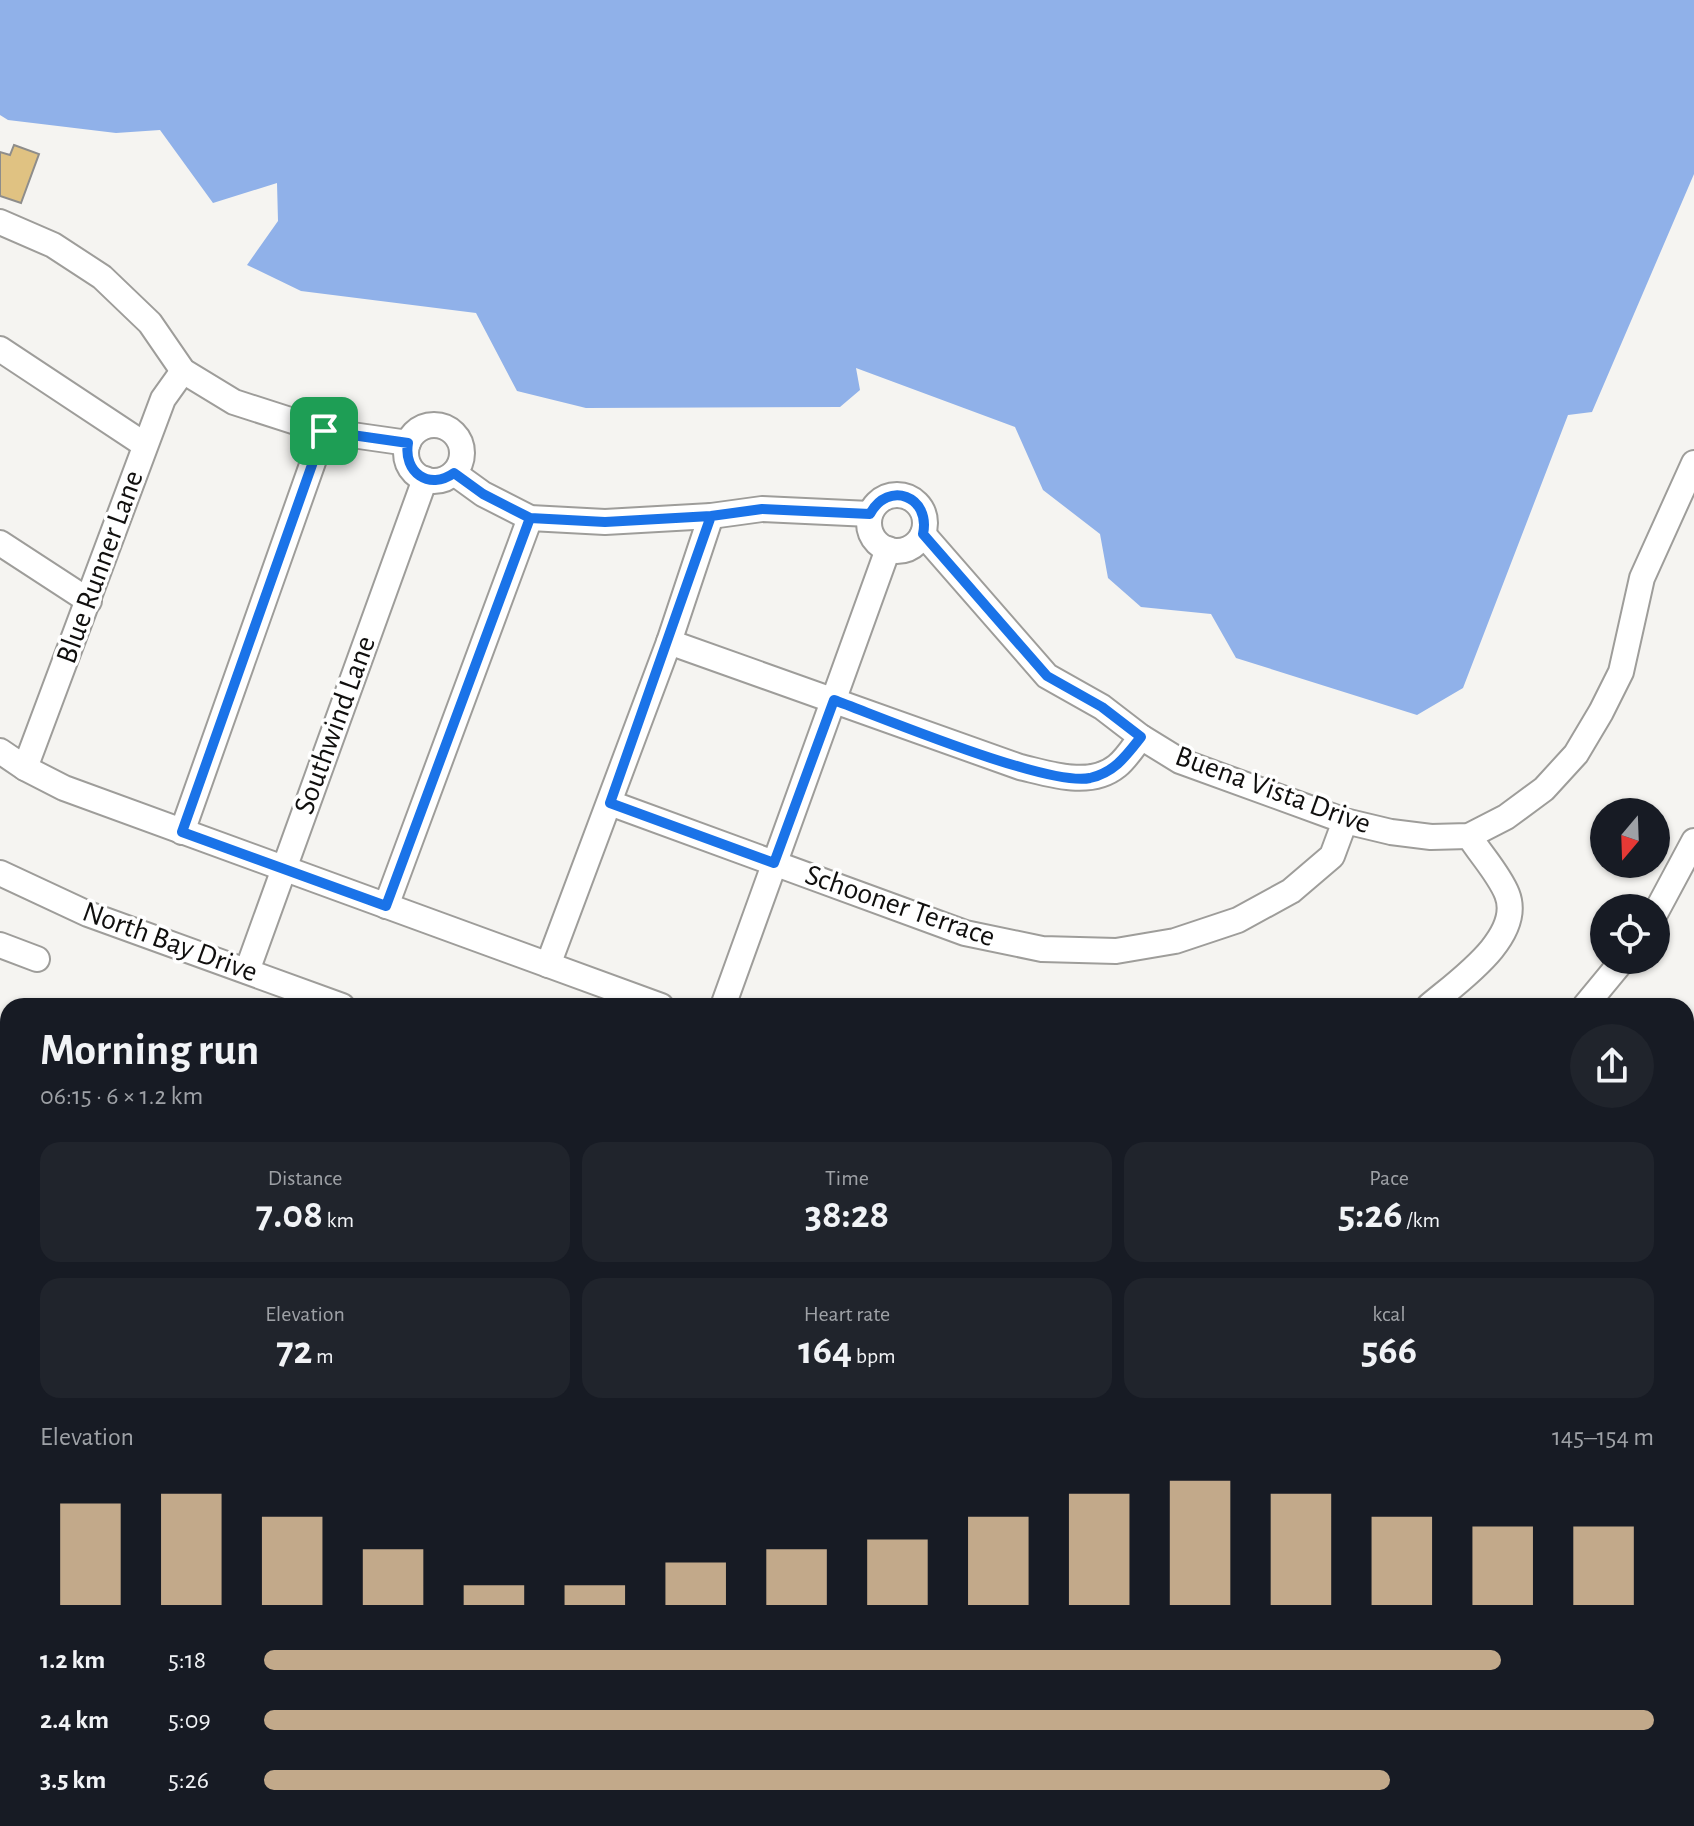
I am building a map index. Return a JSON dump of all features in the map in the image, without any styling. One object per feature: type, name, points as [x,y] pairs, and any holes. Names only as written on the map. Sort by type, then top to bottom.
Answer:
[{"type":"street","points":[[0,222],[53,245],[102,277],[150,323],[183,371],[234,402],[324,431],[408,443]]},
{"type":"street","points":[[0,349],[145,445]]},
{"type":"street","name":"Blue Runner Lane","points":[[25,768],[163,399],[183,371]]},
{"type":"street","points":[[436,425],[453,432],[462,448],[459,466],[454,473],[440,480],[425,479],[411,469],[407,461],[408,443],[412,435],[427,426],[436,425]]},
{"type":"street","points":[[182,832],[324,431]]},
{"type":"street","points":[[1438,998],[1501,939],[1510,918],[1507,895],[1469,836],[1506,817],[1544,789],[1576,754],[1595,723],[1621,672],[1642,578],[1694,463]]},
{"type":"street","points":[[454,473],[483,494],[530,518],[605,522],[711,516],[762,509],[870,514]]},
{"type":"street","name":"Southwind Lane","points":[[247,971],[425,479]]},
{"type":"street","points":[[889,496],[907,497],[914,501],[924,516],[923,534],[919,541],[904,550],[888,549],[874,539],[870,531],[870,514],[874,506],[889,496]]},
{"type":"street","points":[[548,965],[669,642],[711,516]]},
{"type":"street","points":[[386,906],[530,518]]},
{"type":"street","name":"Buena Vista Drive","points":[[923,534],[1047,676],[1102,707],[1141,737],[1180,761],[1345,821],[1391,832],[1431,837],[1469,836]]},
{"type":"street","points":[[0,543],[89,601]]},
{"type":"street","points":[[726,998],[888,549]]},
{"type":"street","points":[[669,642],[1020,767],[1060,776],[1088,778],[1117,767],[1141,737]]},
{"type":"street","points":[[0,751],[64,788],[639,998]]},
{"type":"street","name":"Schooner Terrace","points":[[610,803],[965,933],[1042,949],[1116,951],[1175,941],[1238,920],[1291,891],[1332,856],[1345,821]]},
{"type":"street","points":[[1668,894],[1694,841]]},
{"type":"street","name":"North Bay Drive","points":[[0,873],[88,914],[320,998]]},
{"type":"street","points":[[0,945],[37,959]]},
{"type":"street","points":[[1592,998],[1611,974]]},
{"type":"water","points":[[0,0],[1694,0],[1694,174],[1592,412],[1568,415],[1463,688],[1417,715],[1236,658],[1211,614],[1141,607],[1108,578],[1100,534],[1043,490],[1015,427],[856,368],[860,390],[840,407],[586,408],[517,391],[476,313],[301,291],[247,265],[278,221],[277,183],[213,203],[160,130],[116,133],[8,120],[0,115]]},
{"type":"building","points":[[14,145],[39,154],[21,203],[0,196],[0,152],[10,155]]},
{"type":"route","points":[[324,431],[182,832],[386,906],[530,518],[605,522],[711,516],[610,803],[774,863],[834,700],[1020,767],[1060,776],[1088,778],[1117,767],[1141,737],[1102,707],[1047,676],[923,534],[924,516],[914,501],[907,497],[889,496],[874,506],[870,514],[762,509],[711,516],[605,522],[530,518],[483,494],[454,473],[433,481],[417,475],[407,461],[408,443],[324,431]]}]
